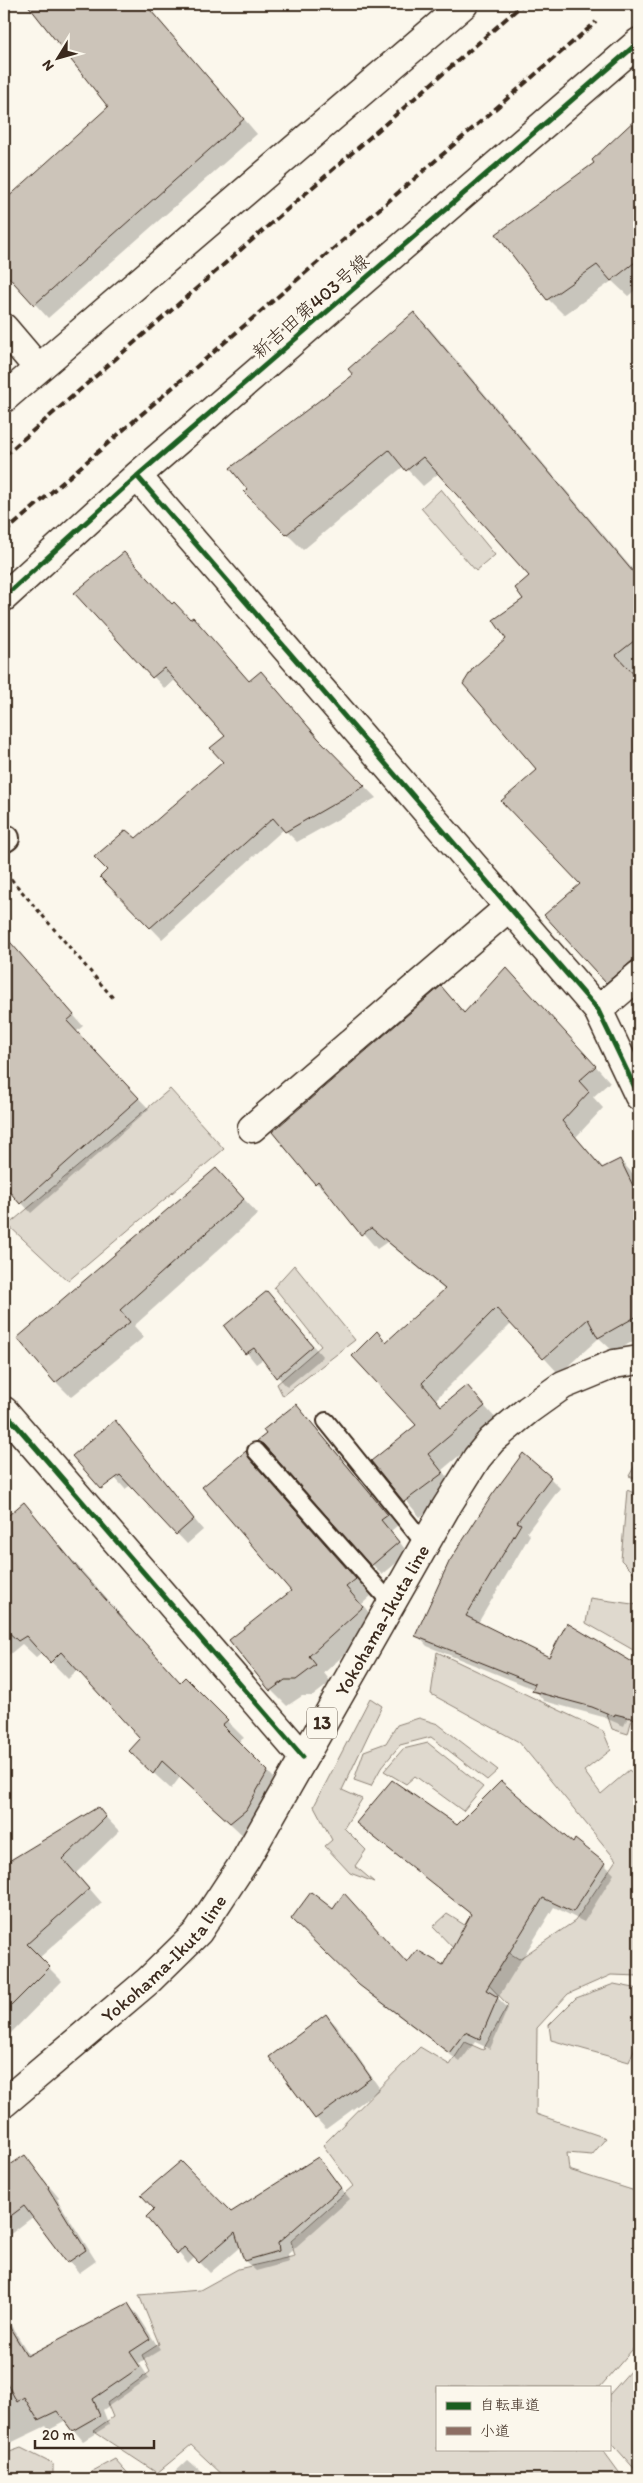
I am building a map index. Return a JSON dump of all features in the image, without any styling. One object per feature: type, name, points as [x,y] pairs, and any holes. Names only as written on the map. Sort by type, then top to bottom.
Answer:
[{"type":"street","points":[[4,398],[464,4]]},
{"type":"street","name":"新吉田第403号線","points":[[4,596],[137,476],[639,42]]},
{"type":"street","points":[[4,328],[38,368]]},
{"type":"street","points":[[137,476],[598,1010],[639,1096]]},
{"type":"street","points":[[252,1128],[509,907]]},
{"type":"street","points":[[598,1010],[639,975]]},
{"type":"street","name":"Yokohama-Ikuta line","points":[[4,2103],[148,1981],[198,1932],[246,1859],[425,1544],[477,1458],[492,1440],[563,1385],[614,1364],[639,1360]]},
{"type":"street","points":[[4,1411],[303,1757]]},
{"type":"lane","points":[[326,1421],[425,1544]]},
{"type":"lane","points":[[256,1451],[391,1604]]},
{"type":"path","points":[[4,870],[113,998]]},
{"type":"shaded area","points":[[441,489],[495,555],[476,571],[421,508]]},
{"type":"shaded area","points":[[170,1089],[224,1149],[68,1281],[8,1225]]},
{"type":"shaded area","points":[[294,1265],[355,1340],[283,1396],[277,1384],[321,1346],[274,1287]]},
{"type":"shaded area","points":[[639,1458],[639,1480],[629,1476]]},
{"type":"shaded area","points":[[627,1490],[639,1495],[639,1578],[621,1560]]},
{"type":"shaded area","points":[[590,1598],[639,1605],[639,1635],[635,1651],[586,1623]]},
{"type":"shaded area","points":[[437,1652],[603,1731],[611,1750],[584,1771],[601,1794],[629,1770],[639,1778],[639,1976],[611,1975],[568,1994],[537,2028],[536,2114],[606,2138],[592,2155],[567,2153],[569,2170],[635,2191],[639,2186],[639,2342],[601,2386],[436,2386],[436,2450],[603,2450],[624,2479],[227,2479],[191,2445],[157,2473],[93,2431],[113,2417],[107,2403],[150,2372],[142,2355],[159,2344],[139,2295],[200,2290],[238,2269],[295,2256],[291,2241],[353,2186],[323,2145],[420,2047],[450,2065],[465,2042],[483,2050],[508,2005],[433,1927],[447,1914],[519,1959],[575,1921],[616,1860],[519,1742],[431,1694]]},
{"type":"shaded area","points":[[639,1662],[639,1692],[628,1734],[612,1729],[606,1711]]},
{"type":"shaded area","points":[[370,1698],[382,1706],[342,1790],[362,1799],[344,1828],[366,1850],[355,1866],[374,1882],[350,1873],[325,1846],[332,1840],[314,1806]]},
{"type":"shaded area","points":[[419,1718],[438,1724],[498,1770],[487,1780],[431,1737],[400,1745],[381,1768],[371,1786],[354,1780],[364,1751],[386,1743],[397,1725]]},
{"type":"shaded area","points":[[428,1743],[483,1787],[463,1811],[415,1776],[406,1784],[384,1771],[403,1749]]},
{"type":"shaded area","points":[[614,1984],[639,1989],[639,2037],[629,2062],[551,2040],[549,2025],[576,1998]]},
{"type":"shaded area","points":[[639,2361],[639,2474],[610,2441],[610,2394]]},
{"type":"shaded area","points":[[21,2448],[53,2464],[53,2479],[20,2479],[19,2477],[4,2479],[4,2454]]},
{"type":"shaded area","points":[[115,2459],[133,2479],[78,2479]]},
{"type":"building","points":[[27,4],[145,4],[244,119],[34,305],[4,272],[4,201],[108,107]]},
{"type":"building","points":[[639,116],[639,259],[611,281],[597,265],[547,300],[496,234],[594,163],[592,160]]},
{"type":"building","points":[[414,312],[639,579],[639,637],[616,655],[639,680],[639,955],[606,983],[544,915],[580,884],[501,801],[537,770],[463,684],[473,668],[506,639],[493,620],[523,599],[515,588],[529,576],[423,457],[406,471],[389,450],[286,535],[244,492],[247,489],[230,468],[353,375],[348,369]]},
{"type":"building","points":[[124,552],[172,604],[174,602],[190,619],[193,617],[249,681],[261,671],[318,738],[365,786],[285,832],[273,818],[150,928],[100,877],[107,870],[94,857],[126,830],[136,838],[223,762],[210,748],[225,736],[164,668],[152,678],[74,593]]},
{"type":"building","points":[[4,935],[74,1015],[67,1021],[139,1098],[20,1204],[4,1185]]},
{"type":"building","points":[[506,967],[596,1066],[579,1081],[589,1092],[562,1121],[602,1168],[620,1159],[639,1198],[639,1315],[598,1338],[588,1319],[543,1359],[496,1308],[422,1383],[441,1406],[467,1385],[485,1406],[428,1454],[443,1473],[404,1502],[371,1461],[416,1425],[352,1356],[377,1331],[386,1342],[445,1289],[371,1228],[361,1235],[318,1181],[315,1184],[272,1132],[441,986],[464,1013]]},
{"type":"building","points":[[216,1168],[244,1199],[120,1310],[130,1322],[55,1383],[17,1338]]},
{"type":"building","points":[[267,1291],[313,1346],[276,1378],[254,1348],[245,1354],[224,1326]]},
{"type":"building","points":[[296,1404],[388,1515],[381,1520],[399,1542],[371,1566],[263,1444],[257,1441],[266,1434],[263,1430]]},
{"type":"building","points":[[115,1420],[194,1519],[176,1535],[120,1475],[101,1489],[72,1456]]},
{"type":"building","points":[[246,1451],[249,1458],[356,1579],[346,1587],[363,1607],[309,1656],[316,1665],[296,1680],[285,1680],[270,1691],[229,1640],[291,1591],[202,1487]]},
{"type":"building","points":[[523,1453],[551,1477],[517,1522],[521,1524],[466,1616],[549,1657],[567,1623],[639,1666],[639,1720],[615,1714],[614,1716],[592,1707],[532,1691],[535,1684],[415,1636],[449,1562],[492,1495]]},
{"type":"building","points":[[24,1502],[80,1571],[180,1682],[185,1677],[228,1720],[222,1725],[268,1771],[246,1810],[230,1823],[162,1761],[153,1774],[129,1751],[140,1739],[61,1652],[50,1663],[26,1636],[18,1641],[4,1628],[4,1519]]},
{"type":"building","points":[[392,1780],[457,1825],[501,1781],[573,1843],[575,1839],[605,1863],[573,1912],[543,1898],[486,1990],[498,1997],[480,2039],[465,2032],[449,2053],[359,1985],[291,1919],[311,1892],[333,1909],[344,1893],[407,1963],[417,1950],[443,1965],[471,1914],[356,1823]]},
{"type":"building","points":[[98,1807],[106,1817],[63,1859],[89,1889],[27,1944],[50,1967],[4,2013],[4,1864]]},
{"type":"building","points":[[326,2014],[371,2078],[315,2119],[269,2057]]},
{"type":"building","points":[[25,2155],[49,2187],[86,2250],[67,2263],[24,2206],[4,2221],[4,2169]]},
{"type":"building","points":[[318,2157],[341,2188],[278,2243],[279,2251],[244,2261],[235,2232],[199,2263],[184,2247],[177,2255],[146,2217],[154,2209],[141,2195],[181,2161],[231,2212]]},
{"type":"building","points":[[128,2303],[150,2339],[130,2352],[140,2367],[93,2399],[100,2415],[72,2431],[57,2411],[38,2420],[24,2397],[17,2402],[4,2378],[4,2318],[27,2356]]},
{"type":"railway","points":[[4,456],[523,4]]},
{"type":"railway","points":[[4,533],[596,22]]},
{"type":"cycle path","points":[[4,597],[137,476],[639,42]]},
{"type":"cycle path","points":[[137,476],[598,1010],[639,1096]]},
{"type":"cycle path","points":[[4,1411],[303,1757]]}]
